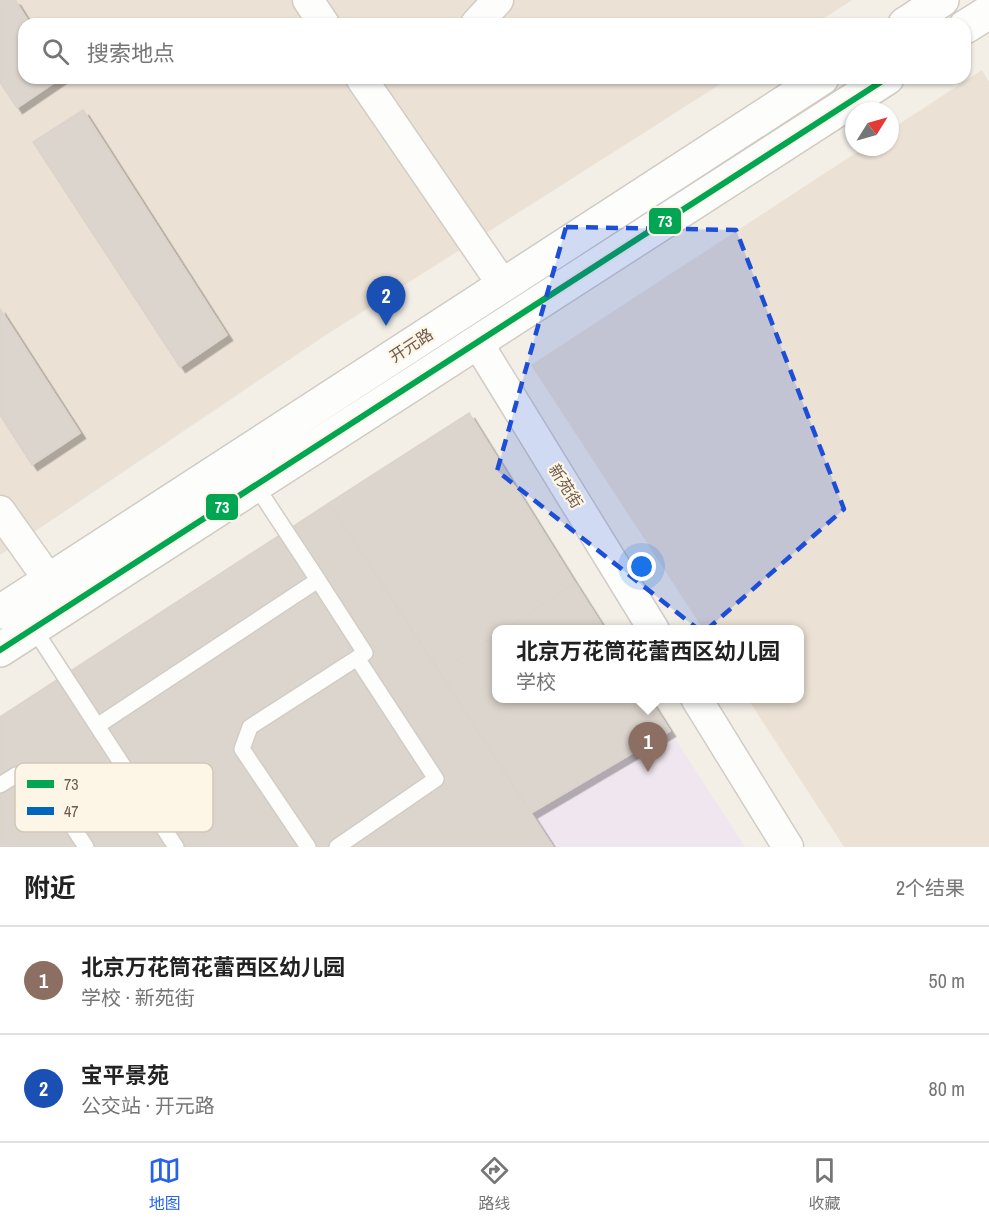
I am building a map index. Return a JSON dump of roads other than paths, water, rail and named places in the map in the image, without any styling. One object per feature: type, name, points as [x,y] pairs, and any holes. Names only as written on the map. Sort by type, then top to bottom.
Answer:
[{"type":"main road","points":[[914,18],[942,0]]},
{"type":"main road","points":[[971,23],[989,12]]},
{"type":"main road","name":"开元路","points":[[0,612],[813,84]]},
{"type":"main road","name":"开元路","points":[[0,650],[878,84]]},
{"type":"street","points":[[308,0],[320,18]]},
{"type":"street","points":[[482,18],[498,0]]},
{"type":"street","points":[[374,84],[503,285]]},
{"type":"street","name":"新苑街","points":[[477,342],[651,625]]},
{"type":"street","points":[[0,511],[66,608]]},
{"type":"street","points":[[698,703],[788,847]]},
{"type":"lane","points":[[256,486],[365,653],[250,727],[242,749],[308,847]]},
{"type":"lane","points":[[97,726],[318,580]]},
{"type":"lane","points":[[34,629],[121,763]]},
{"type":"lane","points":[[337,847],[436,779],[357,658]]},
{"type":"lane","points":[[0,785],[15,776]]},
{"type":"lane","points":[[76,832],[86,847]]},
{"type":"lane","points":[[166,832],[176,847]]},
{"type":"place","name":"宝平景苑","points":[[386,326]]},
{"type":"place","name":"北京万花筒花蕾西区幼儿园","points":[[648,772]]}]
